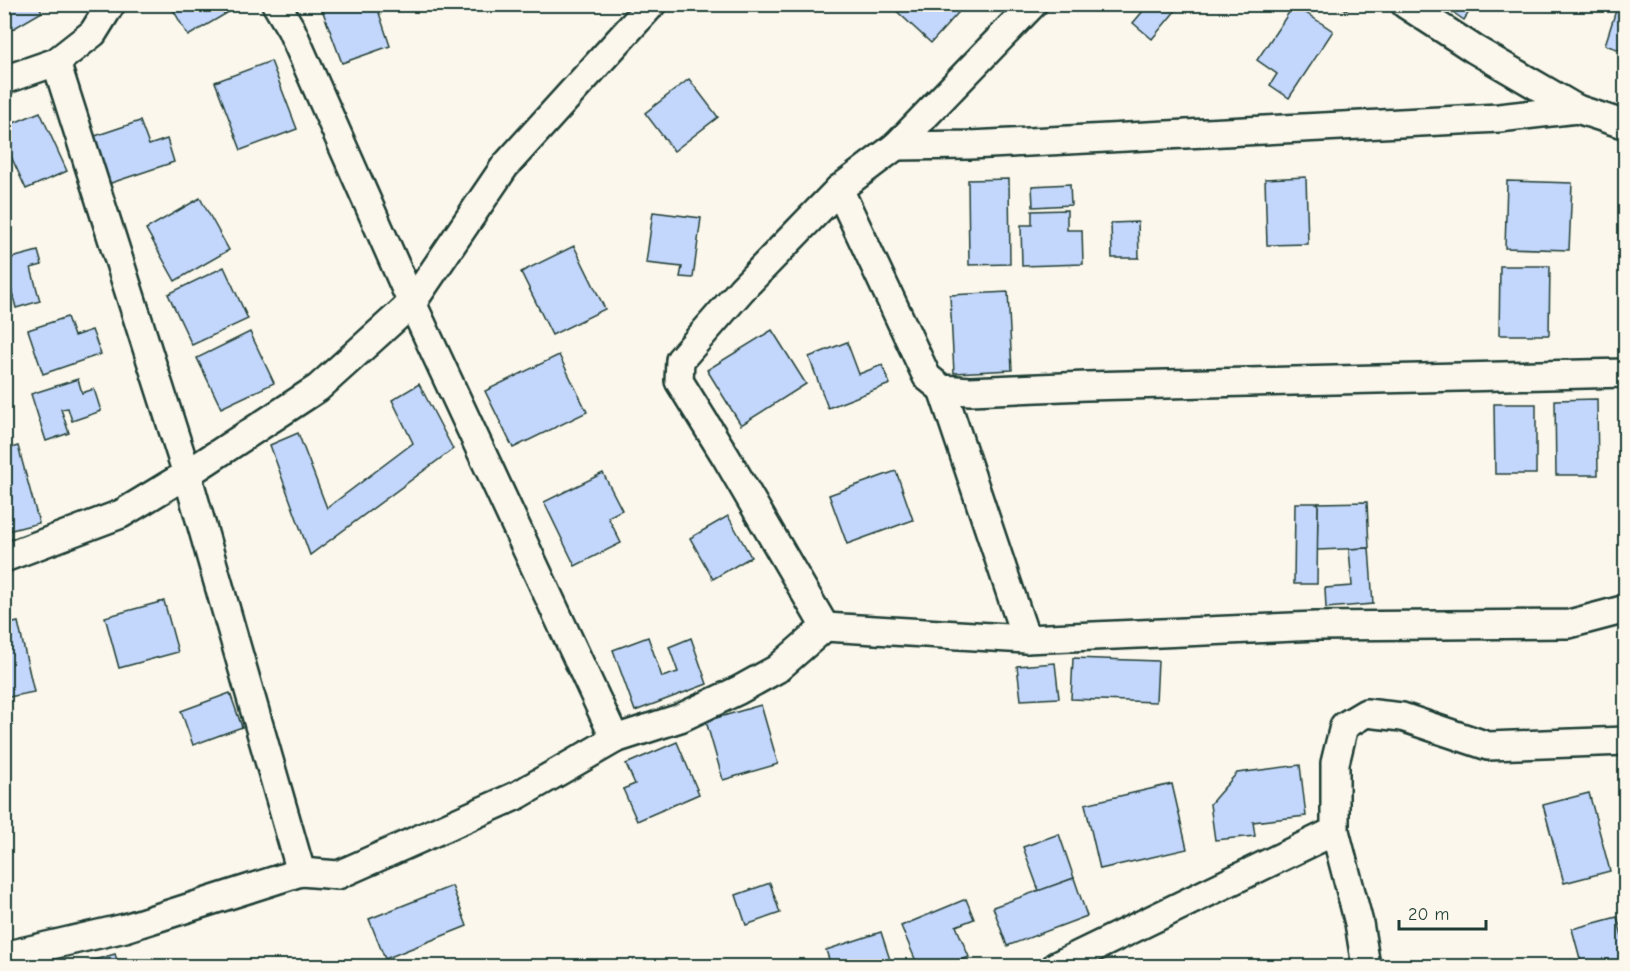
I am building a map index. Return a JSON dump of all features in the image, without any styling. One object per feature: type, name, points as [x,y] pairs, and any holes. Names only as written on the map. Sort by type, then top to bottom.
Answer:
[{"type":"street","points":[[4,80],[56,62],[93,33],[111,4]]},
{"type":"street","points":[[276,4],[291,29],[412,303],[615,739]]},
{"type":"street","points":[[4,558],[121,514],[187,474],[318,388],[412,303],[505,166],[652,4]]},
{"type":"street","points":[[825,627],[679,381],[680,360],[742,290],[839,189],[896,146],[1034,4]]},
{"type":"street","points":[[1405,4],[1474,49],[1577,108],[1626,125]]},
{"type":"street","points":[[56,62],[187,474],[301,872]]},
{"type":"street","points":[[896,146],[970,145],[1499,118],[1577,108]]},
{"type":"street","points":[[839,189],[927,377],[942,389],[1026,639]]},
{"type":"street","points":[[942,389],[982,391],[1086,386],[1626,373]]},
{"type":"street","points":[[4,958],[125,928],[301,872],[338,875],[518,795],[615,739],[681,718],[739,690],[777,669],[825,627],[1026,639],[1316,626],[1569,624],[1626,609]]},
{"type":"street","points":[[1366,966],[1359,922],[1335,831],[1335,764],[1344,726],[1366,714],[1402,717],[1488,746],[1626,741]]},
{"type":"street","points":[[1056,966],[1335,831]]},
{"type":"building","points":[[4,4],[38,4],[42,12],[11,30],[4,18]]},
{"type":"building","points":[[170,4],[238,4],[239,6],[188,36]]},
{"type":"building","points":[[320,4],[376,4],[390,46],[342,63]]},
{"type":"building","points":[[889,4],[966,4],[931,43]]},
{"type":"building","points":[[1149,4],[1181,4],[1152,39],[1133,23]]},
{"type":"building","points":[[1336,4],[1350,4],[1347,10]]},
{"type":"building","points":[[1441,4],[1474,4],[1464,20]]},
{"type":"building","points":[[1618,4],[1626,4],[1626,52],[1605,45]]},
{"type":"building","points":[[1294,5],[1333,31],[1289,98],[1270,85],[1277,74],[1257,60]]},
{"type":"building","points":[[271,61],[297,129],[241,150],[215,82]]},
{"type":"building","points":[[689,79],[718,117],[674,151],[645,113]]},
{"type":"building","points":[[40,112],[67,171],[26,189],[4,141],[4,127]]},
{"type":"building","points":[[140,121],[149,145],[167,139],[174,162],[108,184],[92,137]]},
{"type":"building","points":[[1306,177],[1308,244],[1267,245],[1265,179]]},
{"type":"building","points":[[1009,179],[1010,264],[969,265],[968,180]]},
{"type":"building","points":[[1507,181],[1572,183],[1569,250],[1505,248]]},
{"type":"building","points":[[1070,184],[1071,205],[1033,207],[1032,186]]},
{"type":"building","points":[[200,198],[229,250],[175,281],[146,229]]},
{"type":"building","points":[[1067,210],[1067,230],[1082,230],[1083,264],[1022,266],[1021,225],[1032,225],[1032,211]]},
{"type":"building","points":[[653,212],[701,218],[693,278],[680,277],[682,267],[646,263]]},
{"type":"building","points":[[1138,222],[1139,258],[1112,258],[1111,223]]},
{"type":"building","points":[[574,246],[605,309],[552,335],[521,272]]},
{"type":"building","points":[[38,251],[42,265],[31,268],[40,301],[16,308],[4,260]]},
{"type":"building","points":[[1500,266],[1550,266],[1549,335],[1499,335]]},
{"type":"building","points":[[224,267],[248,319],[192,345],[168,294]]},
{"type":"building","points":[[1008,292],[1012,370],[954,373],[950,295]]},
{"type":"building","points":[[67,317],[74,336],[92,330],[101,354],[43,374],[28,330]]},
{"type":"building","points":[[772,330],[806,384],[741,425],[707,370]]},
{"type":"building","points":[[250,332],[274,383],[221,408],[197,358]]},
{"type":"building","points":[[847,342],[859,374],[882,365],[890,384],[828,408],[809,357]]},
{"type":"building","points":[[559,355],[587,412],[513,448],[485,391]]},
{"type":"building","points":[[78,379],[82,393],[94,389],[101,411],[72,421],[68,408],[61,409],[69,433],[46,441],[31,394]]},
{"type":"building","points":[[419,384],[453,449],[310,555],[270,445],[298,433],[327,508],[413,443],[392,400]]},
{"type":"building","points":[[1597,399],[1598,475],[1556,475],[1555,400]]},
{"type":"building","points":[[1494,404],[1536,404],[1536,474],[1495,474]]},
{"type":"building","points":[[18,446],[39,523],[4,532],[4,450]]},
{"type":"building","points":[[896,471],[913,520],[847,544],[829,495]]},
{"type":"building","points":[[603,473],[622,510],[608,517],[621,543],[575,566],[544,502]]},
{"type":"building","points":[[1367,502],[1369,548],[1317,550],[1318,503]]},
{"type":"building","points":[[1295,503],[1318,503],[1317,584],[1294,584]]},
{"type":"building","points":[[728,516],[751,557],[713,579],[690,538]]},
{"type":"building","points":[[1369,548],[1373,604],[1326,608],[1325,588],[1352,586],[1349,549]]},
{"type":"building","points":[[164,601],[178,652],[119,668],[105,617]]},
{"type":"building","points":[[18,622],[34,692],[4,698],[4,625]]},
{"type":"building","points":[[648,637],[662,677],[678,672],[669,647],[691,638],[707,684],[635,711],[613,650]]},
{"type":"building","points":[[1073,658],[1158,661],[1156,702],[1071,699]]},
{"type":"building","points":[[1055,663],[1059,698],[1021,700],[1017,666]]},
{"type":"building","points":[[230,693],[242,727],[193,745],[181,711]]},
{"type":"building","points":[[761,705],[778,764],[723,780],[706,721]]},
{"type":"building","points":[[677,742],[699,794],[637,821],[623,789],[635,784],[626,764]]},
{"type":"building","points":[[1300,765],[1306,816],[1253,822],[1255,836],[1215,840],[1210,804],[1237,773]]},
{"type":"building","points":[[1172,784],[1187,849],[1100,869],[1085,804]]},
{"type":"building","points":[[1589,793],[1610,871],[1564,883],[1543,805]]},
{"type":"building","points":[[1059,834],[1074,878],[1039,891],[1023,847]]},
{"type":"building","points":[[1074,878],[1087,916],[1007,946],[993,907]]},
{"type":"building","points":[[770,883],[780,913],[746,925],[736,895]]},
{"type":"building","points":[[452,886],[467,926],[385,959],[369,919]]},
{"type":"building","points":[[966,899],[974,919],[956,926],[969,957],[946,966],[918,966],[901,926]]},
{"type":"building","points":[[1617,917],[1626,951],[1626,966],[1582,966],[1572,929]]},
{"type":"building","points":[[881,932],[892,966],[831,966],[826,950]]},
{"type":"building","points":[[115,954],[119,966],[74,966]]},
{"type":"building","points":[[806,961],[808,966],[789,966]]}]
